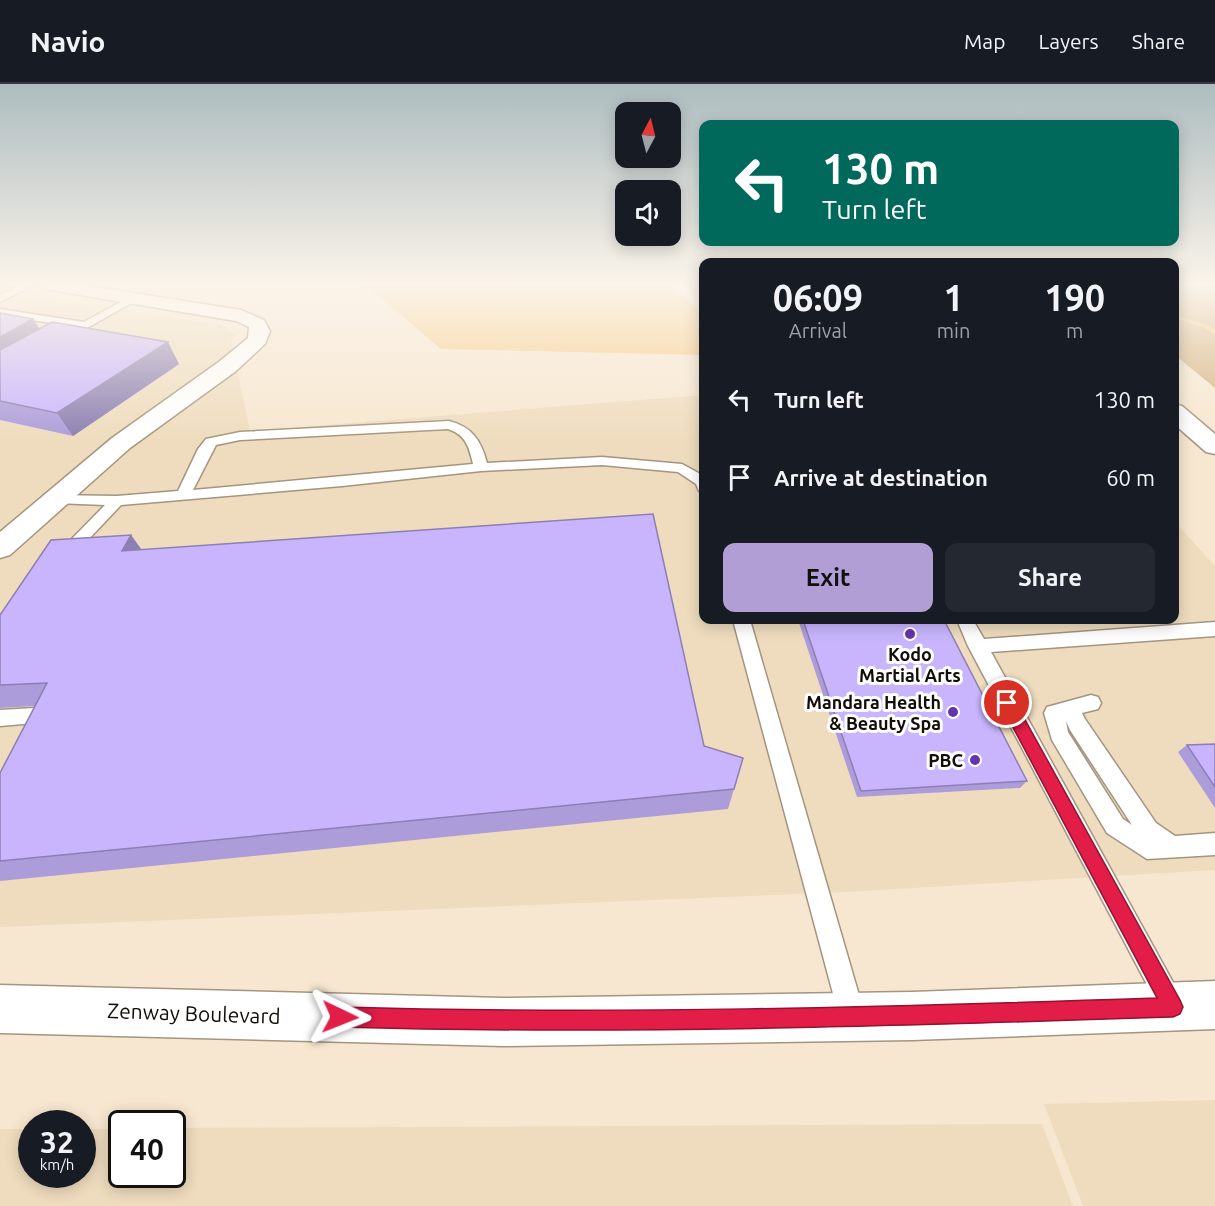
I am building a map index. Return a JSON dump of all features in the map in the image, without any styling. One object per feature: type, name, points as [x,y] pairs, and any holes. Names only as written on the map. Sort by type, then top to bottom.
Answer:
[{"type":"street","points":[[0,548],[121,443],[228,366],[259,337]]},
{"type":"street","points":[[1179,415],[1215,447]]},
{"type":"street","name":"Zenway Boulevard","points":[[0,1009],[503,1022],[852,1016],[1194,1006]]},
{"type":"lane","points":[[48,347],[65,337]]},
{"type":"lane","points":[[184,494],[205,449],[211,442],[240,436],[449,425],[465,429],[476,444],[481,467]]},
{"type":"lane","points":[[55,498],[117,501],[342,482],[481,467],[602,461],[682,468],[699,480]]},
{"type":"lane","points":[[56,567],[117,501]]},
{"type":"lane","points":[[742,624],[852,1016]]},
{"type":"lane","points":[[967,624],[977,646],[1194,1006]]},
{"type":"lane","points":[[977,646],[1215,629]]},
{"type":"lane","points":[[1091,703],[1054,713],[1059,734],[1115,826],[1147,848],[1215,844]]},
{"type":"lane","points":[[0,718],[54,715]]},
{"type":"shaded area","points":[[0,337],[234,337],[231,340],[250,431],[699,395],[699,624],[1179,624],[1179,526],[1215,566],[1215,870],[846,892],[0,927]]},
{"type":"shaded area","points":[[427,337],[699,337],[699,355],[441,349]]},
{"type":"shaded area","points":[[1179,337],[1215,337],[1215,388],[1179,358]]},
{"type":"shaded area","points":[[1215,1100],[1215,1206],[1083,1206],[1044,1104]]},
{"type":"shaded area","points":[[1042,1124],[1073,1206],[0,1206],[0,1129],[18,1129],[18,1188],[96,1188],[96,1129],[108,1129],[108,1188],[186,1188],[186,1128]]},
{"type":"building","points":[[23,337],[141,337],[168,342],[57,413],[0,401],[0,350]]},
{"type":"building","points":[[653,514],[704,746],[743,758],[734,789],[0,861],[0,773],[47,683],[0,685],[0,615],[51,540],[131,535],[122,551]]},
{"type":"building","points":[[804,624],[946,624],[1027,781],[861,791]]},
{"type":"building","points":[[1215,744],[1215,787],[1187,745]]},
{"type":"place","name":"Kodo Martial Arts","points":[[910,634]]},
{"type":"place","name":"Mandara Health & Beauty Spa","points":[[953,712]]},
{"type":"place","name":"PBC","points":[[975,760]]},
{"type":"route","points":[[340,1017],[503,1022],[912,1016],[1173,1007],[1007,703]]}]
